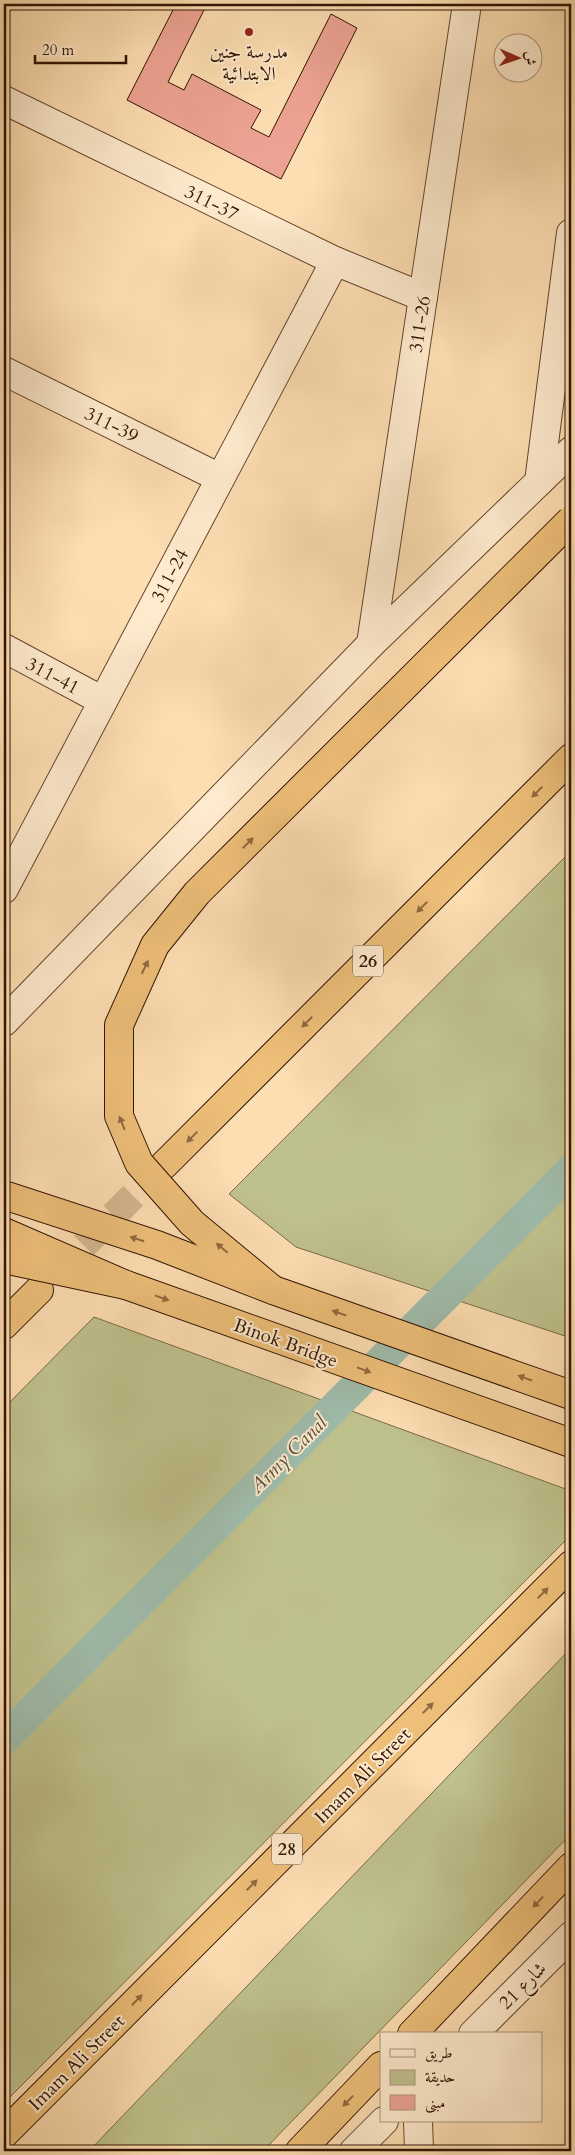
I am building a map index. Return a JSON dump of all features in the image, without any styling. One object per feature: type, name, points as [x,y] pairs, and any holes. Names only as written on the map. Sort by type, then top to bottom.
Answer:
[{"type":"main road","points":[[273,1290],[192,1223],[138,1163],[119,1116],[119,1025],[155,945],[197,893],[571,520]]},
{"type":"main road","name":"26","points":[[164,1165],[571,758]]},
{"type":"main road","points":[[4,1195],[157,1245],[273,1290],[571,1395]]},
{"type":"main road","name":"Binok Bridge","points":[[4,1232],[126,1285],[571,1443]]},
{"type":"main road","points":[[4,1259],[126,1285]]},
{"type":"main road","points":[[4,1325],[39,1290]]},
{"type":"main road","points":[[524,1427],[571,1458]]},
{"type":"main road","name":"Imam Ali Street","points":[[4,2134],[571,1565]]},
{"type":"main road","points":[[414,2032],[571,1867]]},
{"type":"main road","points":[[300,2151],[380,2067]]},
{"type":"street","name":"311-26","points":[[371,644],[467,4]]},
{"type":"street","name":"311-37","points":[[4,100],[335,261],[423,297]]},
{"type":"street","points":[[539,482],[571,234]]},
{"type":"street","name":"311-24","points":[[4,890],[335,261]]},
{"type":"street","name":"311-39","points":[[4,371],[220,478]]},
{"type":"street","points":[[4,1022],[371,644],[571,451]]},
{"type":"street","name":"311-41","points":[[4,648],[103,701]]},
{"type":"street","name":"شارع 21","points":[[475,2032],[571,1936]]},
{"type":"street","points":[[354,2151],[383,2122]]},
{"type":"street","points":[[418,2122],[419,2151]]},
{"type":"green space","points":[[571,851],[571,1338],[296,1247],[229,1194]]},
{"type":"green space","points":[[94,1317],[571,1491],[571,1535],[4,2103],[4,1408]]},
{"type":"green space","points":[[571,1648],[571,1834],[263,2151],[89,2151]]},
{"type":"building","points":[[109,4],[133,4],[131,10]]},
{"type":"building","points":[[176,4],[207,4],[168,82],[184,90],[192,74],[261,110],[251,128],[269,137],[331,14],[357,28],[281,179],[127,100]]},
{"type":"waterway","name":"Army Canal","points":[[4,1739],[571,1170]]},
{"type":"tunnel","points":[[54,1275],[164,1165]]},
{"type":"place","name":"مدرسة جنين الابتدائية","points":[[249,32]]}]
